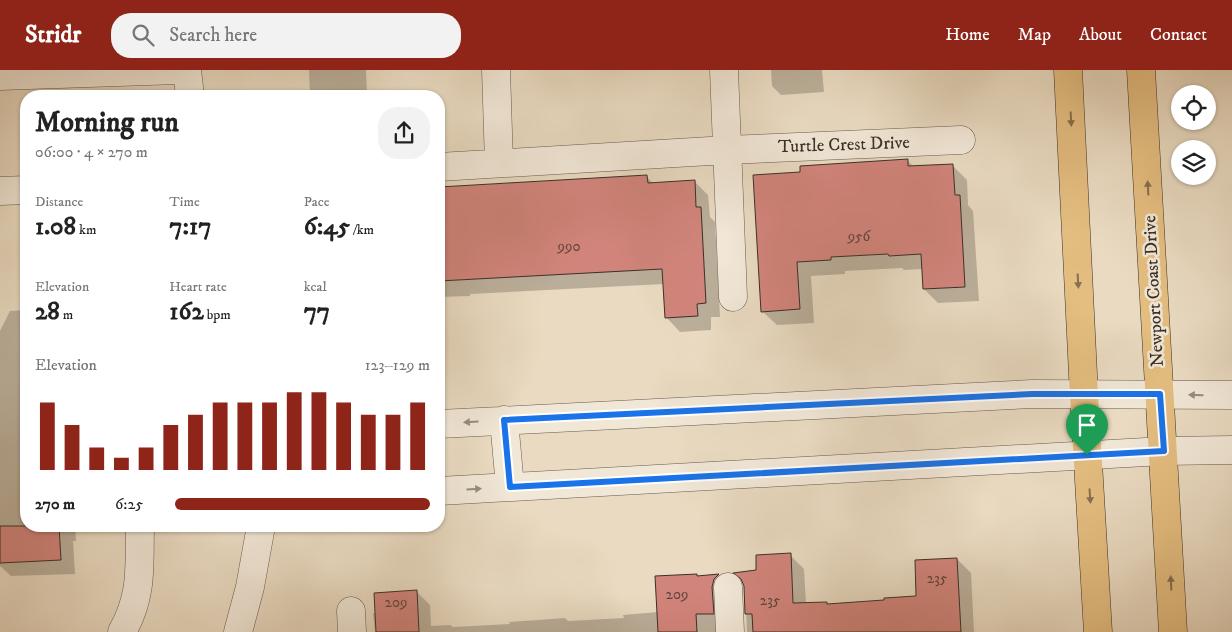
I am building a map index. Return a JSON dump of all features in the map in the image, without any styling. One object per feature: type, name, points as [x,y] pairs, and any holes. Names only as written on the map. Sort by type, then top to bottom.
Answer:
[{"type":"main road","points":[[1068,70],[1087,455],[1098,632]]},
{"type":"main road","name":"Newport Coast Drive","points":[[1142,70],[1173,632]]},
{"type":"street","points":[[0,76],[115,80],[178,70]]},
{"type":"street","points":[[187,70],[189,90]]},
{"type":"street","points":[[496,70],[499,163]]},
{"type":"street","points":[[724,70],[733,297]]},
{"type":"street","name":"Turtle Crest Drive","points":[[445,167],[727,150],[961,140]]},
{"type":"street","points":[[0,191],[20,190]]},
{"type":"street","points":[[445,424],[1032,394],[1232,395]]},
{"type":"street","points":[[504,420],[510,487]]},
{"type":"street","points":[[445,492],[1087,455],[1232,450]]},
{"type":"street","points":[[122,632],[131,616],[140,583],[140,532]]},
{"type":"street","points":[[238,632],[250,587],[260,532]]},
{"type":"street","points":[[728,587],[730,632]]},
{"type":"building","points":[[908,159],[908,166],[953,164],[955,195],[960,195],[965,287],[923,289],[921,254],[831,257],[831,260],[797,262],[800,309],[761,312],[753,175],[800,172],[800,166]]},
{"type":"building","points":[[647,175],[648,183],[695,180],[696,207],[701,207],[706,303],[697,304],[698,316],[665,318],[662,269],[445,281],[445,187]]},
{"type":"building","points":[[0,526],[20,526],[20,532],[59,532],[61,560],[0,563]]},
{"type":"building","points":[[791,553],[793,603],[827,602],[827,604],[916,596],[915,560],[957,558],[961,632],[753,632],[752,614],[745,614],[744,586],[741,579],[733,573],[756,570],[756,555]]},
{"type":"building","points":[[697,574],[697,576],[719,574],[714,579],[712,587],[714,614],[696,614],[697,632],[658,632],[655,576]]},
{"type":"building","points":[[417,590],[419,632],[376,632],[374,593]]},
{"type":"route","points":[[1032,394],[1160,394],[1164,451],[1087,455],[510,487],[504,420],[1032,394]]}]
